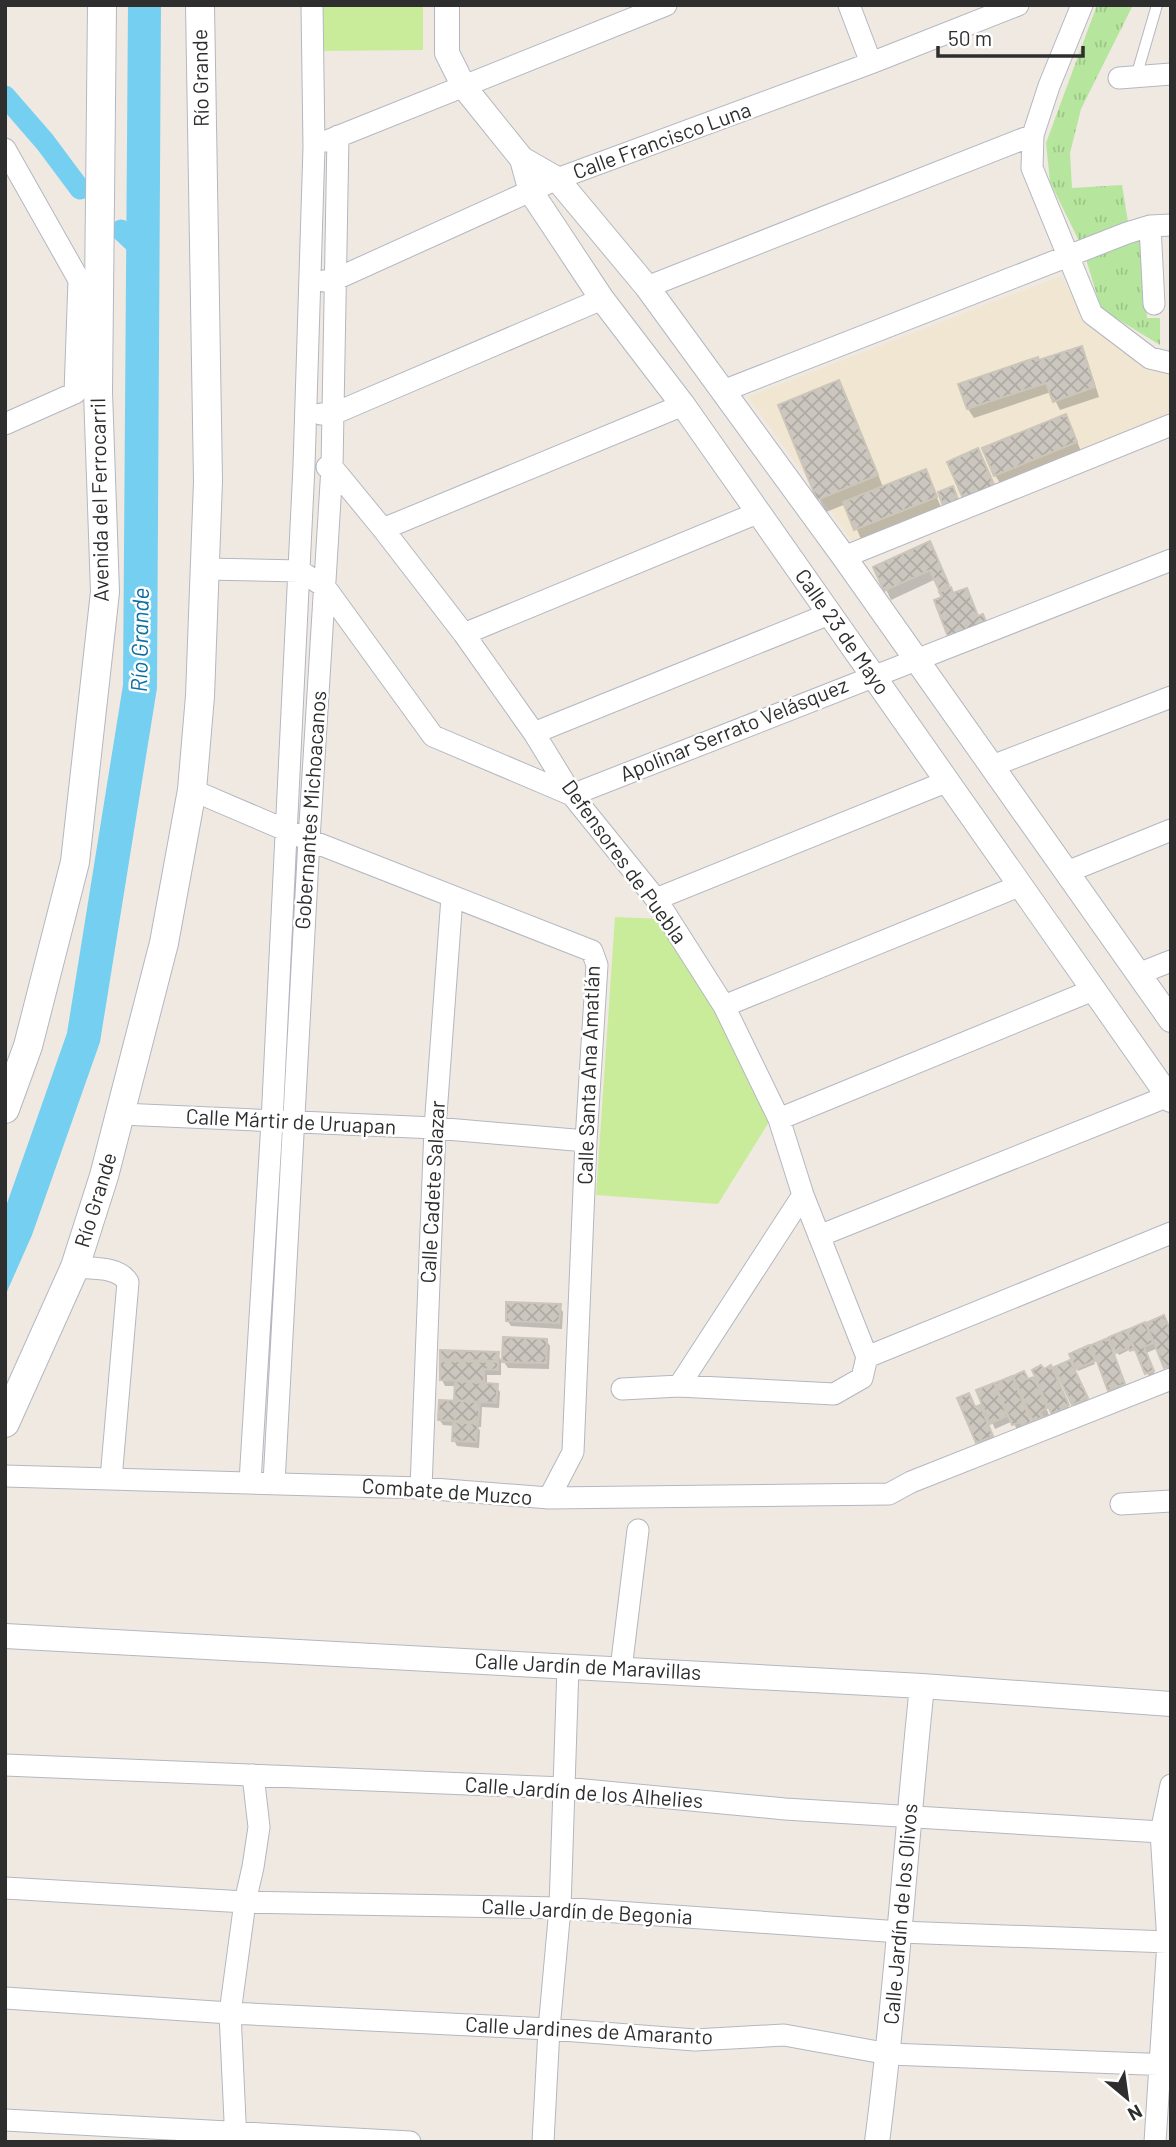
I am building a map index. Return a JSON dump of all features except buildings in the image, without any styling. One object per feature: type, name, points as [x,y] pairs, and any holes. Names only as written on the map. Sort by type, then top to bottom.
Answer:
[{"type":"main road","name":"Avenida del Ferrocarril","points":[[5,1109],[28,1046],[75,862],[105,592],[98,392],[102,5]]},
{"type":"main road","name":"Río Grande","points":[[5,1423],[75,1267],[104,1176],[164,943],[192,790],[200,696],[208,481],[200,5]]},
{"type":"street","name":"Gobernantes Michoacanos","points":[[274,1483],[285,830],[304,466],[314,147],[312,5]]},
{"type":"street","name":"Calle 23 de Mayo","points":[[447,5],[447,53],[464,87],[522,159],[557,179],[647,287],[844,557],[1171,1020]]},
{"type":"street","points":[[314,147],[666,5]]},
{"type":"street","points":[[849,5],[871,63]]},
{"type":"street","name":"Calle Francisco Luna","points":[[310,282],[334,280],[557,179],[871,63],[1017,5]]},
{"type":"street","points":[[1082,5],[1049,86],[1033,135],[1032,168],[1092,314],[1150,358],[1171,363]]},
{"type":"street","points":[[1127,78],[1171,74]]},
{"type":"street","points":[[647,287],[1033,135]]},
{"type":"street","name":"Gobernantes Michoacanos","points":[[250,1482],[309,840],[332,467],[338,136]]},
{"type":"street","points":[[5,149],[79,280],[75,393],[5,424]]},
{"type":"street","name":"Calle 23 de Mayo","points":[[522,159],[531,192],[602,299],[683,405],[1170,1097]]},
{"type":"street","points":[[723,391],[1127,233],[1161,225],[1154,304]]},
{"type":"street","points":[[305,415],[333,414],[602,299]]},
{"type":"street","points":[[383,528],[683,405]]},
{"type":"street","points":[[844,557],[1171,425]]},
{"type":"street","points":[[304,466],[332,467]]},
{"type":"street","name":"Defensores de Puebla","points":[[332,467],[383,528],[464,634],[534,733],[572,795],[656,899],[724,1006],[779,1119],[864,1368]]},
{"type":"street","points":[[464,634],[757,513]]},
{"type":"street","name":"Apolinar Serrato Velásquez","points":[[572,795],[872,675],[1171,560]]},
{"type":"street","points":[[205,569],[299,571],[325,587],[433,736],[572,795]]},
{"type":"street","points":[[534,733],[829,614]]},
{"type":"street","points":[[992,766],[1171,697]]},
{"type":"street","points":[[656,899],[947,781]]},
{"type":"street","name":"Calle Santa Ana Amatlán","points":[[192,790],[309,840],[592,951],[597,965],[586,1141],[573,1452],[550,1498]]},
{"type":"street","points":[[1067,872],[1171,831]]},
{"type":"street","points":[[724,1006],[1019,886]]},
{"type":"street","name":"Calle Cadete Salazar","points":[[421,1488],[435,1128],[452,897]]},
{"type":"street","points":[[1138,974],[1171,961]]},
{"type":"street","points":[[779,1119],[1093,990]]},
{"type":"street","points":[[819,1236],[1170,1097]]},
{"type":"street","name":"Calle Mártir de Uruapan","points":[[121,1114],[435,1128],[586,1141]]},
{"type":"street","points":[[679,1386],[803,1195]]},
{"type":"street","points":[[622,1389],[679,1386],[834,1394],[864,1368],[1171,1233]]},
{"type":"street","points":[[75,1267],[113,1271],[123,1275],[128,1282],[111,1479]]},
{"type":"street","name":"Combate de Muzco","points":[[5,1476],[421,1488],[550,1498],[889,1494],[911,1482],[1171,1379]]},
{"type":"street","points":[[1121,1504],[1171,1501]]},
{"type":"street","points":[[621,1669],[638,1531]]},
{"type":"street","name":"Calle Jardín de Maravillas","points":[[5,1636],[922,1686],[1171,1704]]},
{"type":"street","points":[[543,2142],[549,2029],[560,1908],[568,1666]]},
{"type":"street","name":"Calle Jardín de los Olivos","points":[[877,2142],[889,2054],[922,1686]]},
{"type":"street","name":"Calle Jardín de los Alhelies","points":[[5,1765],[564,1788],[785,1809],[1161,1832]]},
{"type":"street","points":[[236,2137],[230,2013],[245,1902],[259,1827],[253,1775]]},
{"type":"street","points":[[1155,2142],[1166,2065],[1168,1942],[1161,1832],[1171,1785]]},
{"type":"street","name":"Calle Jardín de Begonia","points":[[5,1888],[245,1902],[560,1908],[900,1932],[1168,1942]]},
{"type":"street","name":"Calle Jardines de Amaranto","points":[[5,1997],[695,2040],[784,2035],[889,2054],[1166,2065]]},
{"type":"street","points":[[5,2120],[236,2137],[411,2142]]},
{"type":"lane","points":[[1127,78],[1157,5]]},
{"type":"shaded area","points":[[1061,276],[1086,321],[1171,373],[1171,416],[853,542],[748,397]]},
{"type":"green space","points":[[321,5],[423,5],[423,50],[321,51]]},
{"type":"green space","points":[[1097,5],[1133,5],[1081,109],[1070,153],[1072,188],[1122,185],[1129,228],[1081,245],[1050,182],[1046,143]]},
{"type":"green space","points":[[1142,238],[1147,318],[1160,318],[1160,345],[1101,309],[1086,259]]},
{"type":"green space","points":[[615,917],[663,919],[719,1009],[769,1122],[718,1204],[596,1195]]},
{"type":"water","points":[[128,5],[161,5],[157,688],[100,1042],[32,1235],[5,1296],[5,1209],[67,1033],[123,685]]},
{"type":"waterway","points":[[5,96],[45,142],[80,189]]},
{"type":"waterway","points":[[121,230],[139,247]]}]
